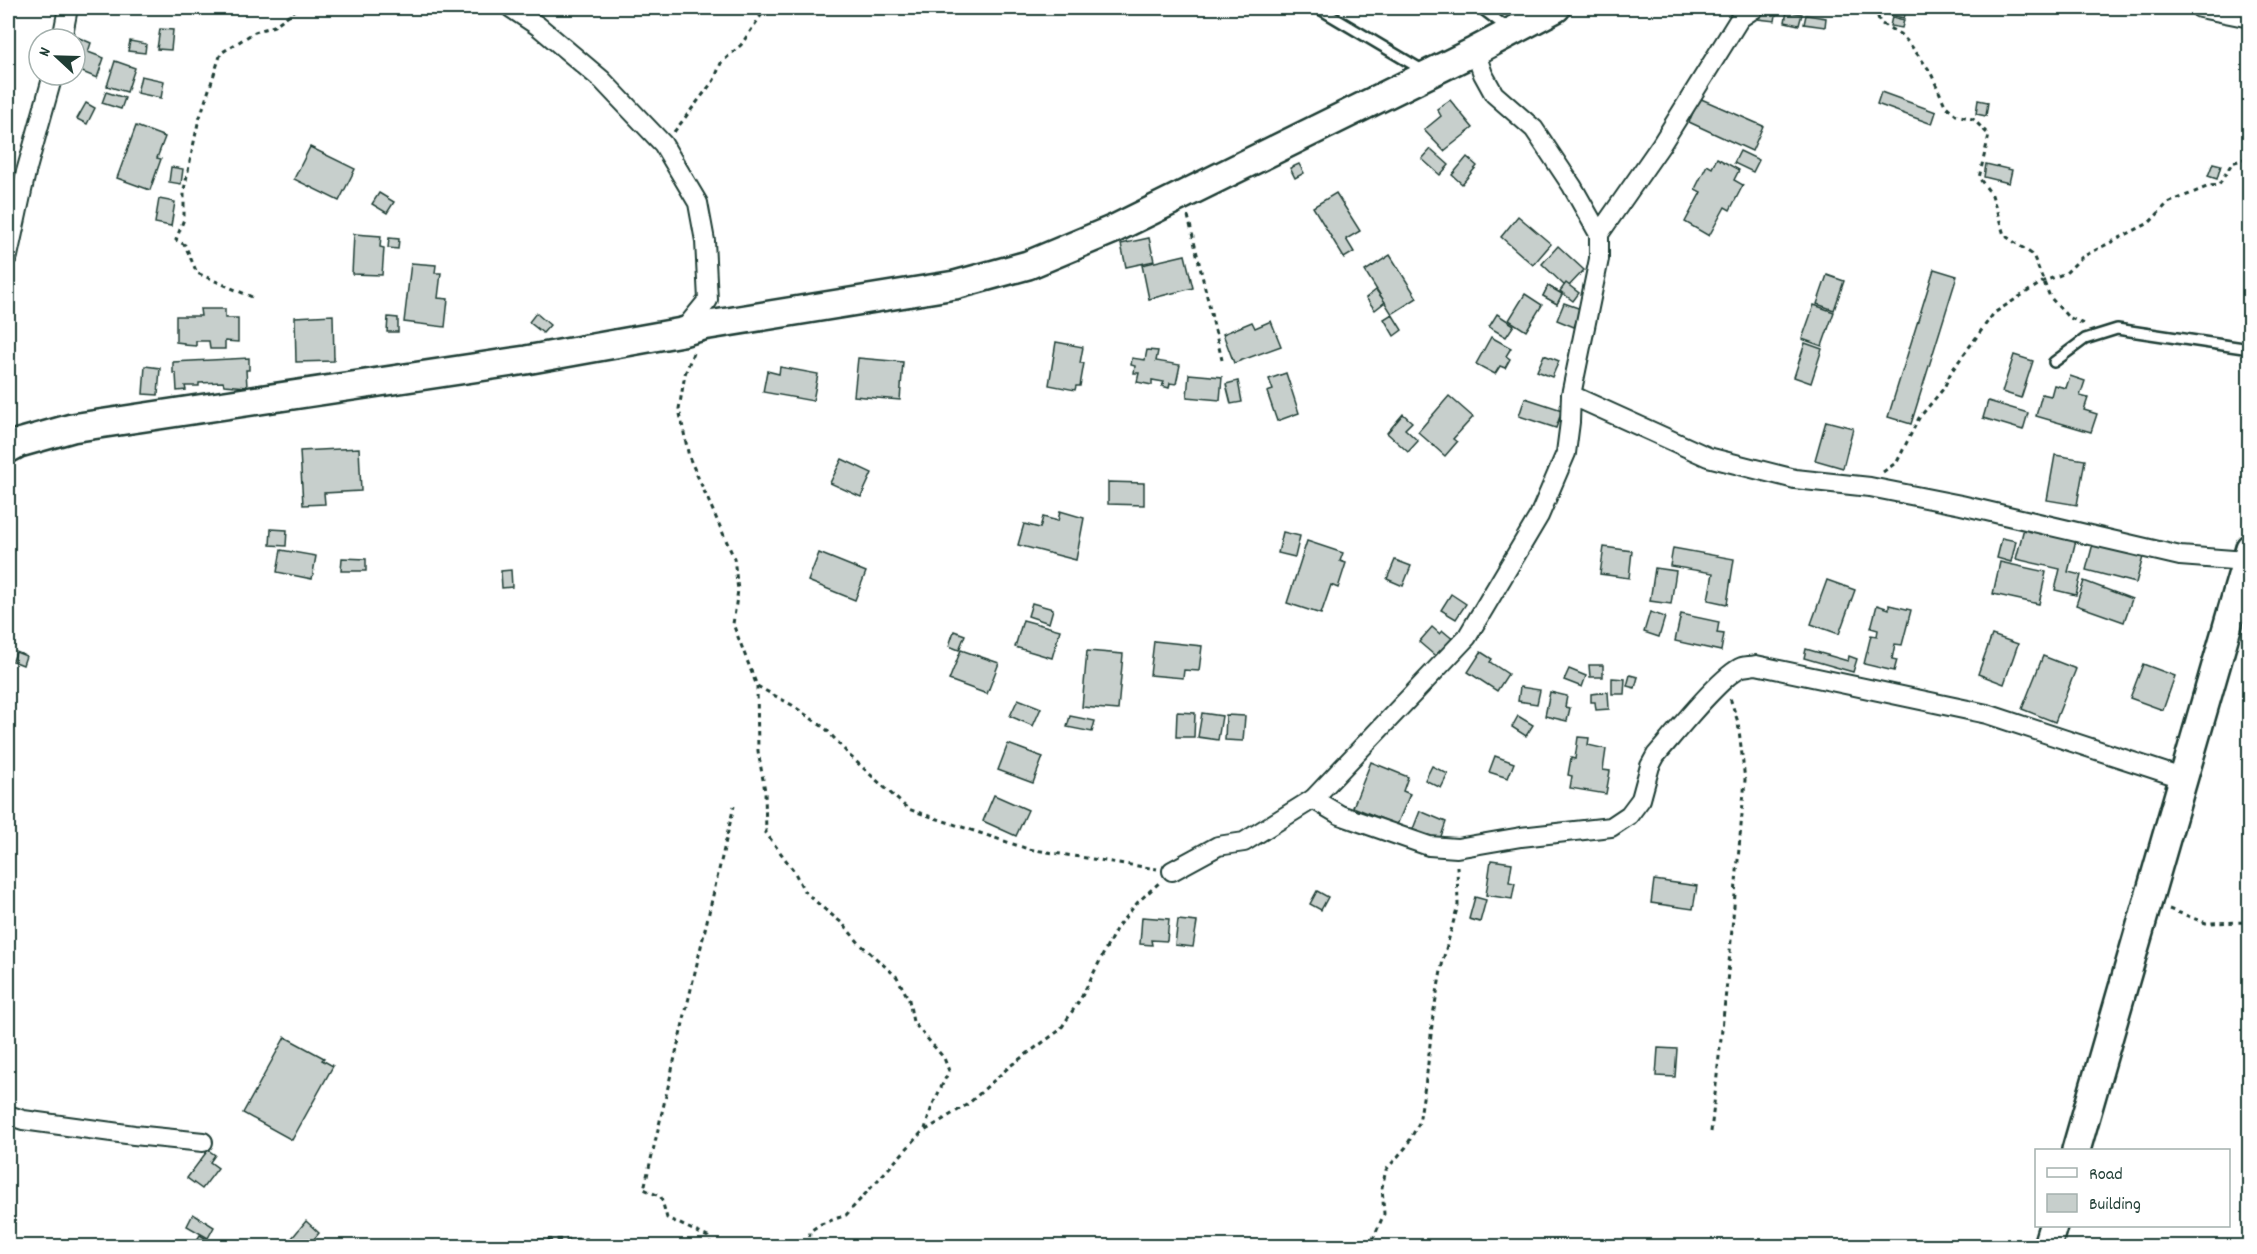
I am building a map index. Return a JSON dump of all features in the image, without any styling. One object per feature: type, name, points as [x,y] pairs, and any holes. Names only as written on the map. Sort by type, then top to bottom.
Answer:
[{"type":"street","points":[[64,27],[68,8]]},
{"type":"street","points":[[512,8],[538,26],[602,80],[663,144],[698,203],[705,241],[708,300],[692,329]]},
{"type":"street","points":[[8,449],[19,443],[72,428],[525,360],[692,329],[955,285],[1028,265],[1114,229],[1475,51],[1556,8]]},
{"type":"street","points":[[1599,234],[1661,145],[1740,18],[1755,8]]},
{"type":"street","points":[[2200,8],[2250,18]]},
{"type":"street","points":[[1172,871],[1218,846],[1244,842],[1313,799],[1467,637],[1539,516],[1566,453],[1571,395],[1599,260],[1599,234],[1572,186],[1534,129],[1494,94],[1483,74],[1475,51]]},
{"type":"street","points":[[8,256],[26,172],[50,87]]},
{"type":"street","points":[[1571,395],[1708,457],[1795,479],[1870,487],[1961,505],[2180,556],[2248,553],[2076,1149]]},
{"type":"street","points":[[1313,799],[1340,815],[1429,846],[1457,848],[1521,837],[1611,827],[1629,815],[1641,800],[1650,766],[1656,756],[1725,679],[1741,667],[1756,665],[1987,714],[2182,778]]},
{"type":"street","points":[[8,1115],[23,1120],[134,1136],[202,1142]]},
{"type":"street","points":[[2047,1246],[2053,1227]]},
{"type":"lane","points":[[1318,8],[1429,73]]},
{"type":"lane","points":[[1481,8],[1512,31]]},
{"type":"lane","points":[[2054,362],[2085,339],[2117,329],[2250,348]]},
{"type":"path","points":[[252,297],[196,273],[185,245],[176,240],[184,219],[184,190],[198,123],[220,52],[255,32],[274,26],[298,8]]},
{"type":"path","points":[[663,144],[687,118],[714,80],[721,63],[741,45],[766,8]]},
{"type":"path","points":[[1875,8],[1880,23],[1900,34],[1930,71],[1945,105],[1956,115],[1973,119],[1989,135],[1979,178],[1992,195],[2004,235],[2034,255],[2050,297],[2068,317],[2087,325],[2117,329]]},
{"type":"path","points":[[1870,487],[1885,468],[1897,462],[1918,418],[1944,388],[1951,372],[1994,313],[2044,281],[2066,273],[2082,257],[2149,223],[2168,203],[2209,186],[2219,185],[2232,163],[2250,157]]},
{"type":"path","points":[[1182,194],[1222,360]]},
{"type":"path","points":[[692,329],[679,409],[689,457],[734,558],[738,590],[733,624],[757,686],[758,751],[765,791],[766,833],[794,871],[804,891],[842,923],[860,944],[897,977],[909,1000],[912,1022],[944,1058],[949,1071],[932,1106],[924,1131]]},
{"type":"path","points":[[1711,1132],[1745,780],[1738,722],[1725,679]]},
{"type":"path","points":[[757,686],[792,705],[826,729],[850,756],[908,809],[1028,849],[1172,871]]},
{"type":"path","points":[[711,1246],[708,1237],[667,1218],[661,1197],[644,1189],[734,807]]},
{"type":"path","points":[[1366,1246],[1373,1239],[1384,1214],[1382,1187],[1386,1170],[1406,1147],[1419,1123],[1435,1004],[1443,960],[1458,905],[1457,848]]},
{"type":"path","points":[[809,1246],[810,1231],[821,1224],[846,1215],[924,1131],[968,1104],[1010,1066],[1060,1030],[1081,998],[1117,927],[1138,902],[1172,871]]},
{"type":"path","points":[[2147,901],[2206,923],[2250,922]]},
{"type":"path","points":[[423,1246],[428,1242],[589,1239],[597,1246]]},
{"type":"building","points":[[1759,8],[1777,9],[1775,21],[1758,19]]},
{"type":"building","points":[[1882,8],[1907,8],[1904,18],[1881,13]]},
{"type":"building","points":[[1787,11],[1802,14],[1799,25],[1785,22]]},
{"type":"building","points":[[1806,15],[1826,18],[1825,27],[1804,24]]},
{"type":"building","points":[[1892,17],[1904,20],[1902,28],[1890,26]]},
{"type":"building","points":[[160,29],[173,30],[171,50],[157,49]]},
{"type":"building","points":[[87,41],[91,43],[88,52],[104,58],[97,78],[87,74]]},
{"type":"building","points":[[130,41],[146,44],[145,53],[128,51]]},
{"type":"building","points":[[115,61],[135,68],[127,92],[107,86]]},
{"type":"building","points":[[141,76],[164,81],[161,98],[137,93]]},
{"type":"building","points":[[106,92],[125,98],[121,109],[102,103]]},
{"type":"building","points":[[1881,92],[1936,112],[1932,124],[1877,104]]},
{"type":"building","points":[[1699,98],[1763,126],[1752,151],[1689,122]]},
{"type":"building","points":[[1450,100],[1473,128],[1444,151],[1424,130],[1441,116],[1437,109]]},
{"type":"building","points":[[1978,100],[1988,102],[1986,116],[1976,114]]},
{"type":"building","points":[[86,103],[95,108],[87,124],[77,119]]},
{"type":"building","points":[[136,126],[165,137],[157,158],[161,159],[150,190],[117,178]]},
{"type":"building","points":[[310,147],[355,169],[339,201],[294,179]]},
{"type":"building","points":[[1431,149],[1449,165],[1440,175],[1422,159]]},
{"type":"building","points":[[1740,151],[1759,160],[1753,172],[1734,163]]},
{"type":"building","points":[[1467,157],[1477,166],[1462,184],[1452,175]]},
{"type":"building","points":[[1717,158],[1739,170],[1734,180],[1743,185],[1730,210],[1725,207],[1709,236],[1685,222],[1701,192],[1695,189],[1707,165],[1712,168]]},
{"type":"building","points":[[2213,163],[2221,165],[2217,179],[2208,176]]},
{"type":"building","points":[[1299,164],[1304,173],[1295,178],[1290,168]]},
{"type":"building","points":[[1986,164],[2012,170],[2009,183],[1984,177]]},
{"type":"building","points":[[171,167],[183,169],[181,184],[169,182]]},
{"type":"building","points":[[379,193],[394,202],[387,213],[372,204]]},
{"type":"building","points":[[1336,193],[1360,231],[1346,239],[1354,252],[1344,258],[1313,207]]},
{"type":"building","points":[[159,199],[175,202],[171,226],[155,223]]},
{"type":"building","points":[[1518,216],[1551,244],[1533,265],[1501,237]]},
{"type":"building","points":[[354,234],[381,236],[380,247],[384,248],[382,275],[352,274]]},
{"type":"building","points":[[389,238],[399,239],[398,249],[388,248]]},
{"type":"building","points":[[1149,238],[1154,261],[1126,267],[1121,244]]},
{"type":"building","points":[[1558,246],[1584,270],[1567,288],[1542,264]]},
{"type":"building","points":[[1185,255],[1193,288],[1149,299],[1142,265]]},
{"type":"building","points":[[1390,255],[1417,298],[1392,314],[1365,271]]},
{"type":"building","points":[[411,263],[436,265],[435,273],[441,273],[438,298],[448,299],[445,327],[404,322]]},
{"type":"building","points":[[1934,269],[1957,276],[1911,424],[1888,417]]},
{"type":"building","points":[[1827,275],[1844,281],[1834,310],[1817,304]]},
{"type":"building","points":[[1566,283],[1579,293],[1573,301],[1560,291]]},
{"type":"building","points":[[1548,286],[1562,294],[1557,304],[1543,296]]},
{"type":"building","points":[[1548,286],[1562,294],[1557,304],[1543,296]]},
{"type":"building","points":[[1376,290],[1385,302],[1375,310],[1366,298]]},
{"type":"building","points":[[1525,294],[1542,305],[1526,331],[1509,320]]},
{"type":"building","points":[[1564,303],[1581,309],[1574,327],[1557,320]]},
{"type":"building","points":[[1814,305],[1834,312],[1822,346],[1802,339]]},
{"type":"building","points":[[200,309],[225,309],[225,318],[238,318],[238,342],[225,341],[225,349],[210,349],[209,341],[196,341],[196,346],[176,342],[176,316],[201,316]]},
{"type":"building","points":[[536,313],[550,325],[543,333],[529,322]]},
{"type":"building","points":[[1392,314],[1402,330],[1394,336],[1384,319]]},
{"type":"building","points":[[1497,314],[1514,325],[1506,337],[1489,327]]},
{"type":"building","points":[[333,315],[334,361],[296,362],[295,317]]},
{"type":"building","points":[[388,317],[398,318],[398,332],[387,332]]},
{"type":"building","points":[[1271,321],[1281,346],[1234,363],[1223,334],[1252,322],[1255,328]]},
{"type":"building","points":[[1491,337],[1511,348],[1506,356],[1510,359],[1505,368],[1500,366],[1495,374],[1476,364]]},
{"type":"building","points":[[1056,342],[1083,347],[1080,363],[1084,363],[1080,386],[1076,386],[1075,390],[1049,385]]},
{"type":"building","points":[[1805,343],[1822,349],[1811,383],[1794,377]]},
{"type":"building","points":[[1147,350],[1158,351],[1156,361],[1180,365],[1176,384],[1170,383],[1169,388],[1162,386],[1164,382],[1152,380],[1152,385],[1137,382],[1139,373],[1134,373],[1135,366],[1131,365],[1132,358],[1145,360]]},
{"type":"building","points":[[1544,355],[1559,361],[1552,377],[1537,371]]},
{"type":"building","points":[[2014,355],[2033,361],[2021,398],[2002,392]]},
{"type":"building","points":[[249,358],[249,370],[246,370],[247,387],[224,385],[223,382],[199,383],[199,386],[185,386],[186,390],[177,391],[173,362]]},
{"type":"building","points":[[858,358],[903,362],[900,400],[854,396]]},
{"type":"building","points":[[145,366],[160,368],[158,395],[143,394]]},
{"type":"building","points":[[780,367],[818,374],[813,401],[763,392],[767,371],[779,374]]},
{"type":"building","points":[[1286,373],[1299,413],[1277,421],[1267,392],[1273,390],[1269,379]]},
{"type":"building","points":[[1189,374],[1222,377],[1220,400],[1187,397]]},
{"type":"building","points":[[2070,376],[2085,381],[2080,396],[2088,398],[2084,410],[2097,414],[2091,432],[2036,416],[2042,394],[2051,396],[2054,385],[2066,388]]},
{"type":"building","points":[[1238,381],[1242,402],[1231,404],[1226,384]]},
{"type":"building","points":[[1449,396],[1473,417],[1453,439],[1457,442],[1445,456],[1418,432]]},
{"type":"building","points":[[1525,398],[1562,410],[1556,428],[1519,416]]},
{"type":"building","points":[[1988,401],[2028,413],[2023,430],[1983,418]]},
{"type":"building","points":[[1403,414],[1412,422],[1405,429],[1418,441],[1408,452],[1387,433]]},
{"type":"building","points":[[1826,421],[1853,428],[1843,468],[1815,460]]},
{"type":"building","points":[[359,448],[361,491],[324,493],[325,504],[303,505],[300,451]]},
{"type":"building","points":[[2055,455],[2085,460],[2077,505],[2047,500]]},
{"type":"building","points":[[842,459],[872,473],[861,497],[830,483]]},
{"type":"building","points":[[1108,482],[1144,483],[1144,505],[1108,504]]},
{"type":"building","points":[[1060,511],[1084,518],[1076,560],[1018,545],[1024,524],[1040,528],[1043,517],[1058,521]]},
{"type":"building","points":[[2024,528],[2076,540],[2068,572],[2081,575],[2076,595],[2055,590],[2060,569],[2016,559]]},
{"type":"building","points":[[271,529],[287,530],[286,546],[270,545]]},
{"type":"building","points":[[1283,532],[1300,536],[1295,557],[1278,553]]},
{"type":"building","points":[[2002,538],[2016,541],[2011,562],[1997,558]]},
{"type":"building","points":[[2094,540],[2144,553],[2136,583],[2086,570]]},
{"type":"building","points":[[1307,541],[1343,553],[1340,561],[1346,563],[1338,588],[1331,585],[1321,614],[1287,603]]},
{"type":"building","points":[[1604,547],[1632,551],[1629,578],[1600,574]]},
{"type":"building","points":[[1673,548],[1734,559],[1727,604],[1708,600],[1713,573],[1670,566]]},
{"type":"building","points":[[281,550],[316,556],[312,579],[277,572]]},
{"type":"building","points":[[819,553],[866,572],[855,600],[808,581]]},
{"type":"building","points":[[342,558],[366,559],[366,571],[341,571]]},
{"type":"building","points":[[1395,560],[1411,566],[1403,586],[1387,579]]},
{"type":"building","points":[[2000,562],[2046,572],[2039,604],[1993,594]]},
{"type":"building","points":[[1655,568],[1676,571],[1671,604],[1650,601]]},
{"type":"building","points":[[511,570],[512,587],[502,588],[501,571]]},
{"type":"building","points":[[1827,580],[1855,590],[1839,634],[1811,624]]},
{"type":"building","points":[[2084,581],[2132,599],[2124,622],[2076,605]]},
{"type":"building","points":[[1451,594],[1466,604],[1456,619],[1441,610]]},
{"type":"building","points":[[1032,603],[1053,609],[1049,623],[1028,616]]},
{"type":"building","points":[[1877,605],[1889,609],[1889,605],[1911,610],[1902,645],[1895,644],[1892,659],[1897,660],[1894,671],[1864,664],[1871,635],[1877,636],[1878,630],[1871,628]]},
{"type":"building","points":[[1650,612],[1665,617],[1659,637],[1644,632]]},
{"type":"building","points":[[1681,614],[1719,622],[1717,633],[1724,634],[1721,651],[1675,641]]},
{"type":"building","points":[[1023,620],[1060,630],[1052,658],[1015,647]]},
{"type":"building","points":[[1432,627],[1440,634],[1443,631],[1455,641],[1440,660],[1419,642]]},
{"type":"building","points":[[954,631],[965,635],[959,650],[949,646]]},
{"type":"building","points":[[1992,635],[2018,644],[2004,684],[1978,674]]},
{"type":"building","points":[[1154,641],[1202,646],[1199,671],[1184,670],[1183,678],[1150,675]]},
{"type":"building","points":[[1806,649],[1848,661],[1849,656],[1857,659],[1853,672],[1804,658]]},
{"type":"building","points":[[961,650],[999,663],[987,694],[949,680]]},
{"type":"building","points":[[1087,651],[1123,654],[1118,710],[1082,707]]},
{"type":"building","points":[[16,652],[26,656],[23,665],[13,661]]},
{"type":"building","points":[[1481,652],[1492,659],[1490,662],[1508,674],[1497,691],[1468,672]]},
{"type":"building","points":[[2043,656],[2076,669],[2055,722],[2022,709]]},
{"type":"building","points":[[2143,664],[2175,676],[2163,710],[2130,698]]},
{"type":"building","points":[[1589,665],[1603,665],[1603,677],[1590,677]]},
{"type":"building","points":[[1569,669],[1586,676],[1582,687],[1564,680]]},
{"type":"building","points":[[1630,675],[1638,677],[1635,688],[1627,686]]},
{"type":"building","points":[[1612,678],[1625,679],[1624,694],[1612,694]]},
{"type":"building","points":[[1520,687],[1540,690],[1537,704],[1518,701]]},
{"type":"building","points":[[1550,692],[1567,696],[1565,707],[1570,708],[1567,721],[1545,716]]},
{"type":"building","points":[[1608,692],[1609,709],[1596,710],[1595,702],[1591,702],[1591,694]]},
{"type":"building","points":[[1018,699],[1041,708],[1033,726],[1010,716]]},
{"type":"building","points":[[1177,712],[1195,713],[1194,737],[1176,737]]},
{"type":"building","points":[[1202,713],[1222,716],[1218,740],[1198,737]]},
{"type":"building","points":[[1226,715],[1245,716],[1243,741],[1225,740]]},
{"type":"building","points":[[1070,716],[1095,721],[1092,732],[1067,727]]},
{"type":"building","points":[[1518,716],[1533,725],[1526,736],[1512,727]]},
{"type":"building","points":[[1578,737],[1589,738],[1588,745],[1606,749],[1603,770],[1610,771],[1606,794],[1570,788],[1572,776],[1568,775],[1571,758],[1575,759]]},
{"type":"building","points":[[1008,744],[1043,757],[1033,783],[998,770]]},
{"type":"building","points":[[1495,756],[1514,763],[1508,778],[1489,772]]},
{"type":"building","points":[[1371,762],[1408,777],[1403,791],[1410,794],[1397,825],[1353,807]]},
{"type":"building","points":[[1432,766],[1448,774],[1441,788],[1425,780]]},
{"type":"building","points":[[994,795],[1028,810],[1016,836],[983,821]]},
{"type":"building","points":[[1420,811],[1446,822],[1438,845],[1411,834]]},
{"type":"building","points":[[1491,860],[1512,863],[1509,882],[1515,883],[1512,899],[1486,895]]},
{"type":"building","points":[[1654,880],[1697,886],[1693,909],[1651,903]]},
{"type":"building","points":[[1317,891],[1328,897],[1321,910],[1310,904]]},
{"type":"building","points":[[1475,897],[1486,900],[1480,922],[1469,919]]},
{"type":"building","points":[[1142,917],[1169,919],[1167,941],[1151,940],[1152,945],[1140,944]]},
{"type":"building","points":[[1178,920],[1197,922],[1193,947],[1175,945]]},
{"type":"building","points":[[285,1037],[324,1058],[322,1060],[333,1066],[292,1140],[243,1113]]},
{"type":"building","points":[[1658,1048],[1677,1049],[1675,1077],[1656,1076]]},
{"type":"building","points":[[208,1150],[215,1155],[210,1162],[218,1168],[202,1189],[187,1178]]},
{"type":"building","points":[[193,1214],[214,1227],[208,1238],[187,1226]]},
{"type":"building","points":[[306,1221],[319,1233],[308,1246],[289,1246],[287,1244]]},
{"type":"building","points":[[200,1235],[218,1246],[193,1246]]}]
